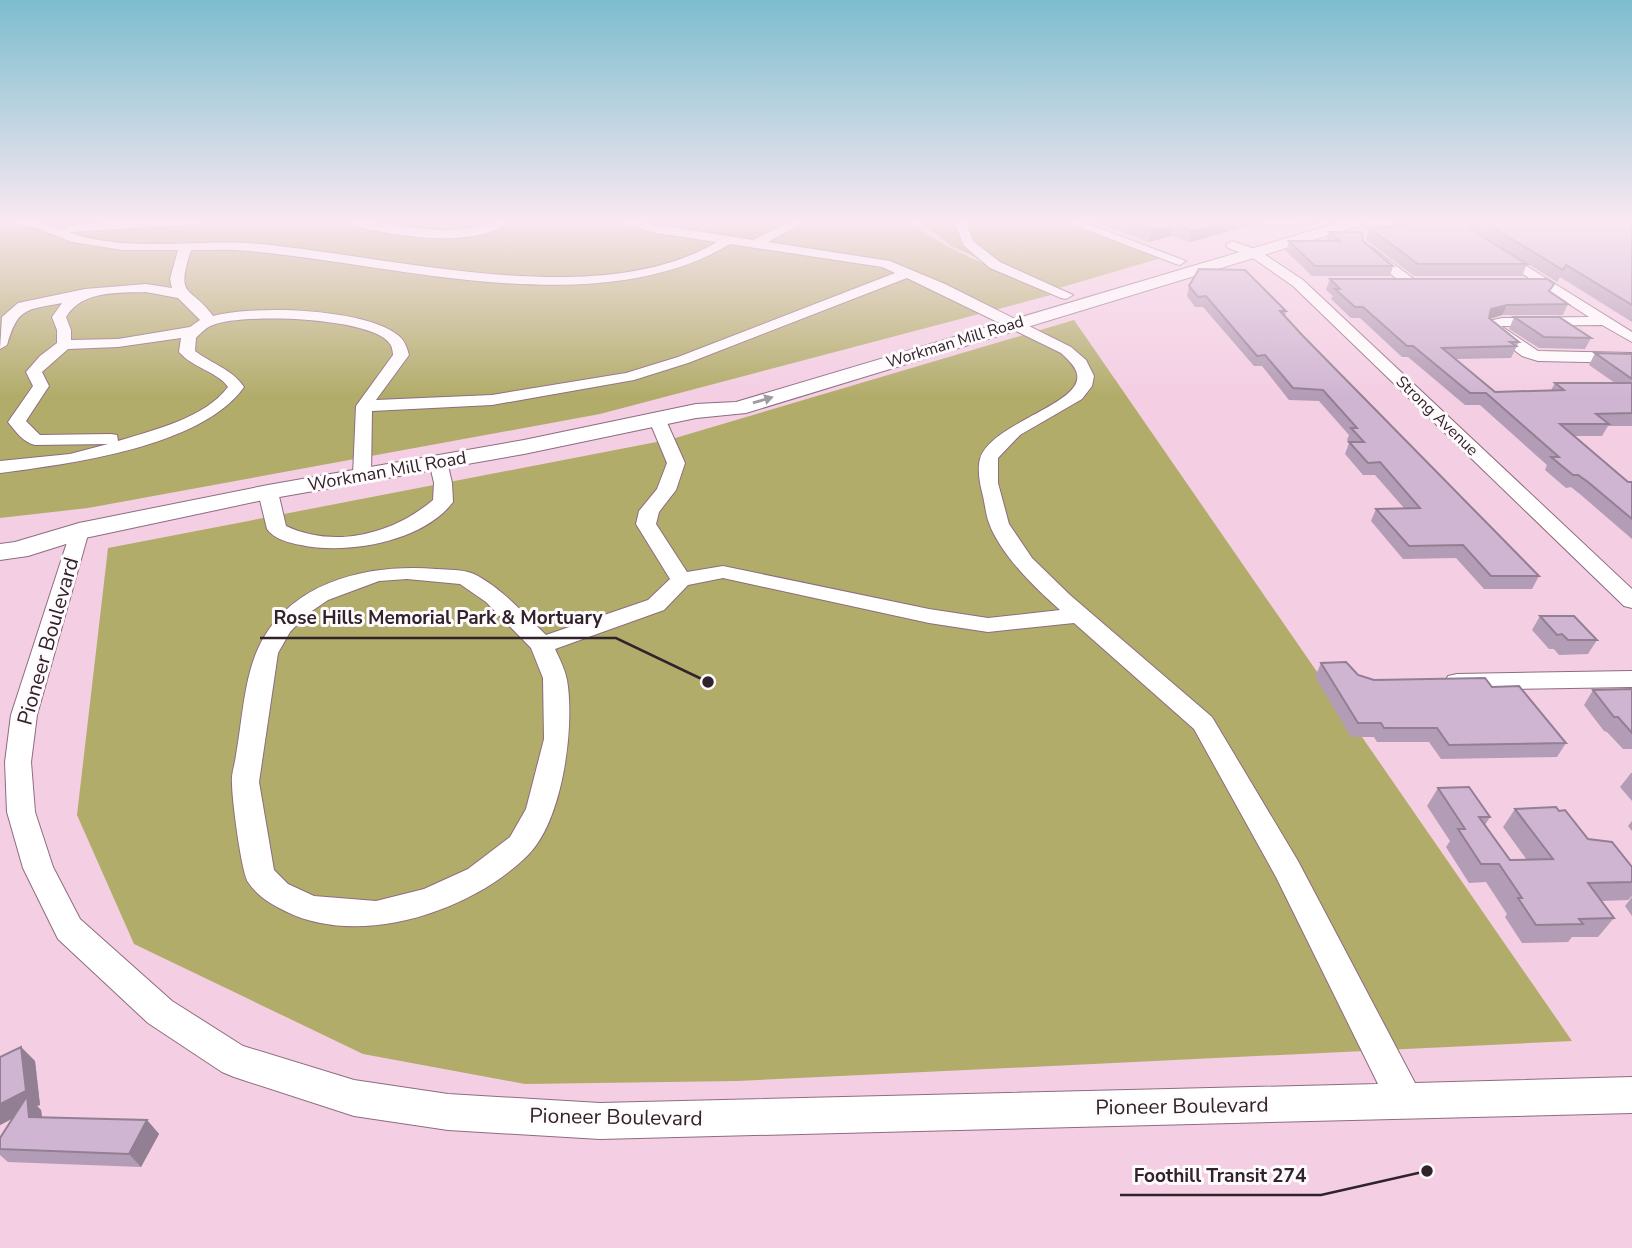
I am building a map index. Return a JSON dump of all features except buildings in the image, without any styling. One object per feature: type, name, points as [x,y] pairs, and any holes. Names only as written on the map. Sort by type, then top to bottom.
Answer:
[{"type":"main road","name":"Workman Mill Road","points":[[1005,320],[1066,295],[1119,279]]},
{"type":"main road","name":"Workman Mill Road","points":[[0,552],[18,550],[79,531],[268,492],[524,447],[695,411],[738,408],[1005,320],[1156,279]]},
{"type":"main road","name":"Workman Mill Road","points":[[0,532],[45,528],[79,531]]},
{"type":"street","points":[[176,279],[180,294],[203,323]]},
{"type":"street","points":[[537,279],[605,279]]},
{"type":"street","points":[[363,406],[492,400],[628,377],[682,360],[893,279]]},
{"type":"street","points":[[918,279],[1066,350],[1080,360],[1086,375],[1083,392],[1072,402],[1025,425],[996,447],[989,458],[989,483],[999,524],[1024,562],[1203,723],[1288,870],[1405,1101]]},
{"type":"street","points":[[1029,279],[1066,295]]},
{"type":"street","name":"Strong Avenue","points":[[1292,279],[1632,601]]},
{"type":"street","points":[[1385,283],[1417,283],[1412,279]]},
{"type":"street","points":[[1540,279],[1632,338]]},
{"type":"street","points":[[1297,283],[1323,283]]},
{"type":"street","points":[[1519,283],[1546,283]]},
{"type":"street","points":[[3,302],[23,306],[85,293],[146,288],[180,294]]},
{"type":"street","points":[[64,345],[64,330],[59,317],[65,307],[85,293]]},
{"type":"street","points":[[0,345],[7,320],[23,306]]},
{"type":"street","points":[[150,436],[35,440],[17,422],[41,386],[34,372],[45,359],[64,345],[118,343],[242,316],[341,319],[373,327],[394,339],[401,355],[363,406],[362,475]]},
{"type":"street","points":[[1605,321],[1502,321],[1493,327],[1527,353],[1538,356],[1632,358]]},
{"type":"street","points":[[0,467],[71,459],[150,436],[216,410],[233,396],[236,387],[229,377],[205,366],[187,352],[189,336],[203,323]]},
{"type":"street","points":[[658,420],[676,463],[666,490],[649,511],[646,524],[681,580]]},
{"type":"street","points":[[268,492],[277,529],[290,537],[330,543],[368,541],[404,529],[432,514],[443,502],[443,483],[438,461]]},
{"type":"street","name":"Pioneer Boulevard","points":[[79,531],[24,715],[18,762],[10,792],[21,812],[38,868],[69,929],[160,1012],[234,1060],[354,1098],[448,1112],[600,1121],[1632,1095]]},
{"type":"street","points":[[368,541],[376,575]]},
{"type":"street","points":[[542,645],[656,605],[681,580],[723,572],[929,616],[988,625],[1080,615]]},
{"type":"street","points":[[428,574],[465,578],[494,597],[542,645],[555,678],[557,739],[540,810],[520,845],[479,878],[429,900],[376,914],[311,909],[277,893],[260,876],[245,782],[266,653],[281,628],[298,610],[320,595],[376,575],[428,574]]},
{"type":"street","points":[[1437,682],[1632,679]]},
{"type":"shaded area","points":[[0,279],[1017,279],[1051,295],[600,414],[88,508],[0,518]]},
{"type":"shaded area","points":[[1023,279],[1089,279],[1049,291]]},
{"type":"shaded area","points":[[1074,320],[1572,1041],[737,1081],[525,1084],[363,1054],[134,944],[77,815],[108,548],[672,439]]},
{"type":"place","name":"Rose Hills Memorial Park & Mortuary","points":[[708,682]]},
{"type":"place","name":"Foothill Transit 274","points":[[1427,1171]]}]
